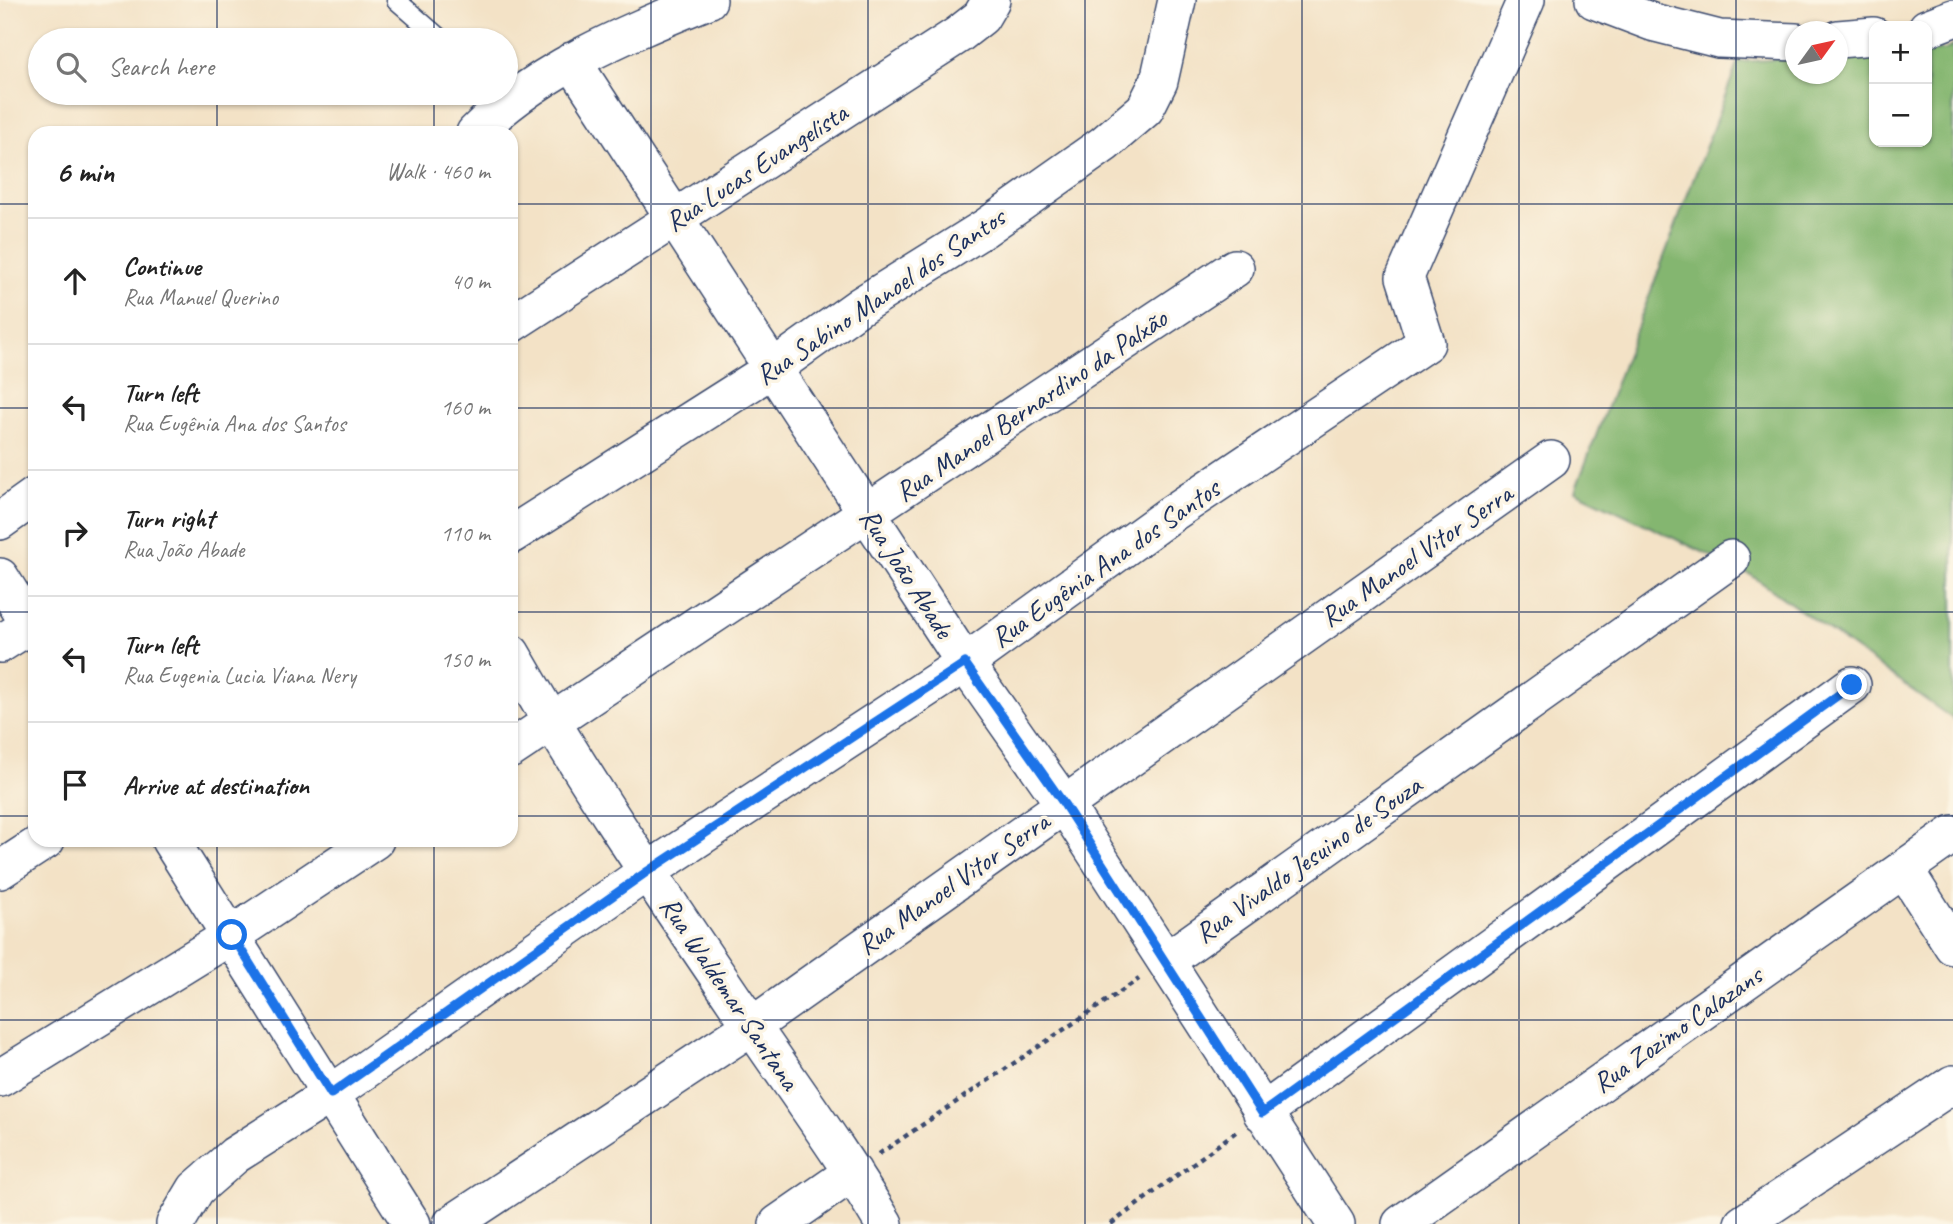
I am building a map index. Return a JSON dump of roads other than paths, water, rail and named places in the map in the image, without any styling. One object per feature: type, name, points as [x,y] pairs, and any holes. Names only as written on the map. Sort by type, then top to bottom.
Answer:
[{"type":"street","points":[[518,89],[572,61],[708,0]]},
{"type":"street","name":"Rua Lucas Evangelista","points":[[518,320],[958,35],[981,17],[991,0]]},
{"type":"street","name":"Rua Sabino Manoel dos Santos","points":[[518,531],[772,369],[860,306],[996,220],[1104,144],[1145,109],[1159,81],[1177,0]]},
{"type":"street","name":"Rua Eugênia Ana dos Santos","points":[[175,1224],[196,1189],[235,1154],[331,1094],[648,871],[965,663],[1171,514],[1426,344],[1405,277],[1526,0]]},
{"type":"street","points":[[1594,0],[1652,22],[1719,38],[1785,41]]},
{"type":"street","points":[[1932,26],[1953,18]]},
{"type":"street","points":[[1848,38],[1869,36]]},
{"type":"street","name":"Rua João Abade","points":[[572,61],[772,369],[870,513],[965,663],[1064,804],[1336,1224]]},
{"type":"street","points":[[480,126],[497,105]]},
{"type":"street","name":"Rua Manoel Bernardino da Palxão","points":[[518,745],[1235,268]]},
{"type":"street","name":"Rua Manoel Vitor Serra","points":[[452,1224],[752,1026],[1551,460]]},
{"type":"street","points":[[0,521],[28,501]]},
{"type":"street","name":"Rua Vivaldo Jesuino de Souza","points":[[1166,961],[1731,559]]},
{"type":"street","points":[[0,578],[25,631]]},
{"type":"street","name":"Rua Waldemar Santana","points":[[518,665],[551,723],[752,1026],[853,1172],[884,1224]]},
{"type":"street","points":[[1262,1113],[1852,685]]},
{"type":"street","name":"Rua Zozimo Calazans","points":[[1401,1224],[1953,834]]},
{"type":"street","points":[[0,870],[35,847]]},
{"type":"street","points":[[175,847],[412,1224]]},
{"type":"street","points":[[0,1078],[232,935],[364,847]]},
{"type":"street","points":[[1904,869],[1953,946]]},
{"type":"street","points":[[1743,1224],[1953,1084]]},
{"type":"street","points":[[778,1224],[853,1172]]},
{"type":"lane","points":[[396,0],[428,28]]}]
